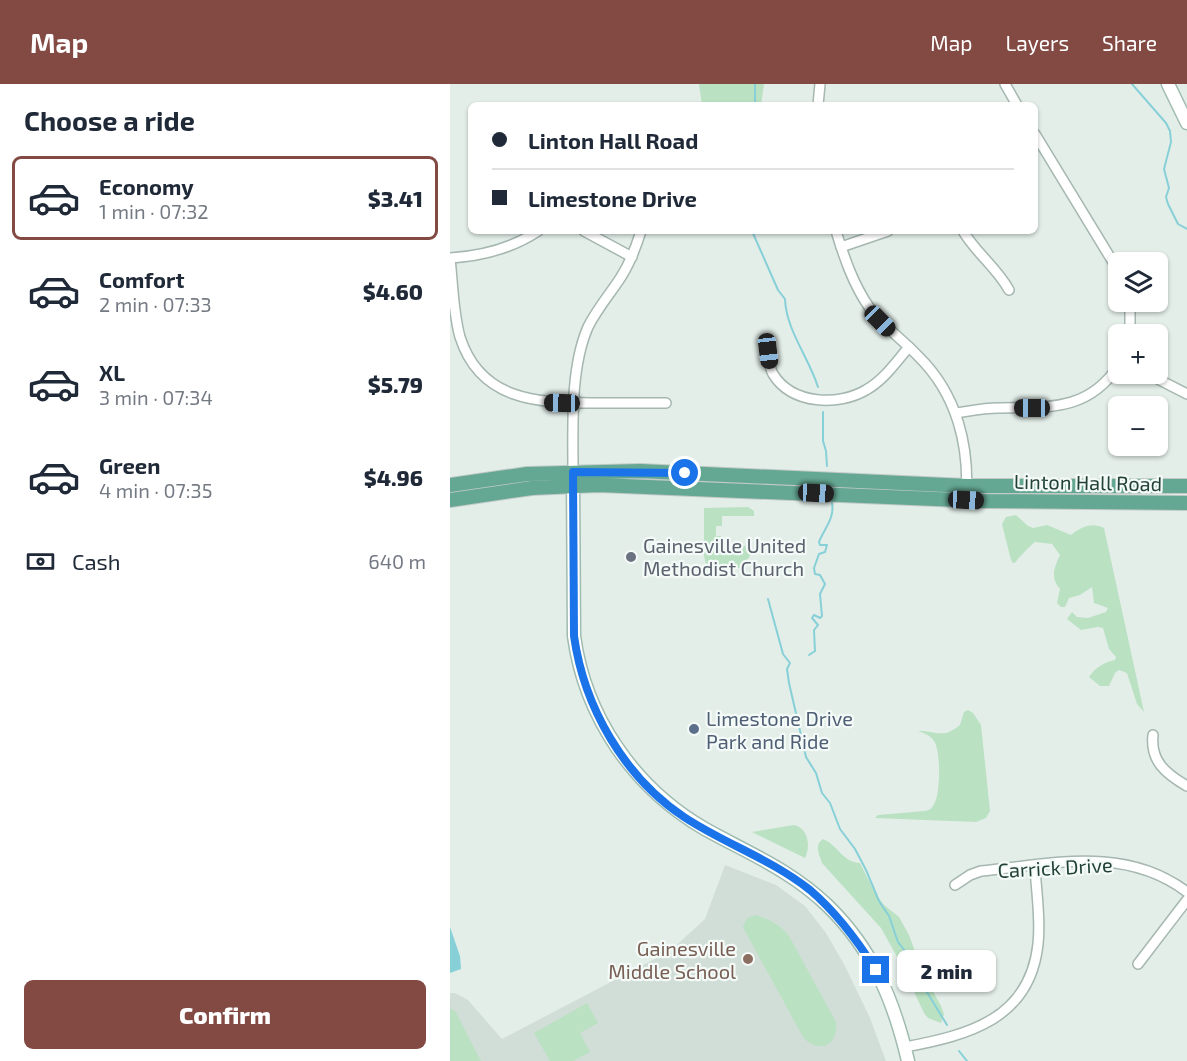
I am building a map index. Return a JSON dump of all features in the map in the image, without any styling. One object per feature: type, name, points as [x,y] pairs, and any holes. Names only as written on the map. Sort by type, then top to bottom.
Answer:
[{"type":"main road","name":"Linton Hall Road","points":[[450,485],[526,474],[573,478],[730,474],[967,493],[1187,503]]},
{"type":"main road","name":"Linton Hall Road","points":[[452,500],[532,488],[573,478]]},
{"type":"main road","name":"Linton Hall Road","points":[[967,493],[1187,486]]},
{"type":"street","points":[[818,102],[820,84]]},
{"type":"street","points":[[1005,84],[1015,102]]},
{"type":"street","points":[[1168,84],[1187,123]]},
{"type":"street","points":[[1038,139],[1108,254]]},
{"type":"street","points":[[532,234],[505,248],[487,254],[450,259],[460,336],[477,368],[497,387],[519,397],[549,403],[666,403]]},
{"type":"street","points":[[590,234],[632,257]]},
{"type":"street","points":[[640,234],[622,276],[597,310],[584,338],[576,371],[573,478],[574,636],[587,691],[619,752],[642,780],[669,805],[707,830],[777,866],[827,905],[858,942],[887,989],[908,1061]]},
{"type":"street","points":[[837,234],[854,281],[870,307],[880,321],[931,369],[941,383],[956,413],[963,438],[967,493]]},
{"type":"street","points":[[841,247],[879,234]]},
{"type":"street","points":[[965,234],[1009,290]]},
{"type":"street","points":[[768,351],[770,366],[784,386],[805,397],[830,401],[848,399],[868,389],[886,374],[909,347]]},
{"type":"street","points":[[956,413],[996,408],[1050,407],[1070,403],[1082,399],[1102,386],[1108,379]]},
{"type":"street","points":[[1168,384],[1187,394]]},
{"type":"street","points":[[1153,735],[1153,751],[1161,767],[1187,786]]},
{"type":"street","name":"Carrick Drive","points":[[956,885],[970,875],[981,871],[1098,861],[1125,863],[1151,871],[1187,892]]},
{"type":"street","points":[[905,1047],[948,1038],[981,1027],[1004,1011],[1019,994],[1031,972],[1038,941],[1035,866]]},
{"type":"street","points":[[1138,964],[1187,900]]},
{"type":"shaded area","name":"Gainesville Middle School","points":[[725,865],[776,885],[805,906],[826,933],[845,966],[870,1018],[886,1061],[450,1061],[450,993],[455,993],[468,1000],[502,1039],[670,951],[705,919]]},
{"type":"green space","points":[[699,84],[764,84],[761,102],[702,102]]},
{"type":"green space","points":[[748,507],[754,511],[754,516],[722,516],[722,526],[716,526],[716,536],[721,536],[722,545],[752,546],[747,561],[741,568],[707,568],[704,556],[704,508]]},
{"type":"green space","points":[[1016,515],[1033,528],[1047,525],[1071,535],[1087,526],[1095,525],[1104,528],[1144,712],[1137,704],[1127,673],[1119,670],[1115,673],[1109,686],[1100,686],[1089,677],[1097,668],[1115,660],[1116,657],[1109,649],[1103,628],[1081,630],[1067,619],[1072,612],[1077,617],[1088,618],[1106,612],[1108,608],[1094,603],[1092,587],[1080,595],[1069,598],[1065,607],[1061,607],[1057,603],[1060,589],[1054,577],[1060,555],[1052,544],[1035,542],[1016,562],[1013,563],[1011,560],[1002,524],[1006,517]]},
{"type":"green space","points":[[968,710],[973,713],[981,725],[990,811],[986,818],[976,822],[875,818],[878,815],[925,811],[932,807],[938,793],[938,754],[932,739],[927,734],[918,731],[944,733],[954,730],[960,725],[964,712]]},
{"type":"green space","points":[[794,825],[802,830],[807,838],[808,848],[805,858],[752,832]]},
{"type":"green space","points":[[823,839],[833,845],[844,857],[860,863],[875,893],[884,905],[899,917],[909,935],[923,973],[941,1006],[944,1014],[941,1023],[928,1018],[924,1013],[881,928],[822,863],[818,847]]},
{"type":"green space","points":[[756,915],[778,925],[789,936],[836,1022],[834,1037],[827,1045],[815,1045],[803,1037],[745,931],[743,926],[747,918]]},
{"type":"green space","points":[[587,1003],[598,1023],[580,1033],[590,1052],[573,1061],[550,1061],[534,1033]]},
{"type":"green space","points":[[450,1008],[455,1011],[481,1061],[450,1061]]},
{"type":"water","points":[[450,927],[460,956],[461,969],[450,973]]},
{"type":"waterway","points":[[755,84],[755,102]]},
{"type":"waterway","points":[[1132,84],[1166,123],[1170,131],[1171,142],[1164,169],[1169,188],[1166,197],[1178,224],[1187,229]]},
{"type":"waterway","points":[[753,234],[778,290],[785,299],[789,322],[818,387]]},
{"type":"waterway","points":[[823,412],[823,441],[827,466]]},
{"type":"waterway","points":[[809,655],[815,651],[814,630],[818,625],[812,618],[814,615],[820,618],[822,616],[820,594],[825,584],[820,575],[815,574],[814,568],[819,554],[825,552],[827,545],[820,545],[819,542],[831,519],[832,503]]},
{"type":"waterway","points":[[768,599],[783,654],[790,663],[787,669],[789,683],[806,757],[816,773],[822,793],[830,803],[840,829],[855,849],[879,901],[889,916],[898,942],[915,964],[922,984],[947,1025]]},
{"type":"waterway","points":[[959,1051],[967,1061]]},
{"type":"place","name":"Gainesville United Methodist Church","points":[[631,557]]},
{"type":"place","name":"Limestone Drive Park and Ride","points":[[694,729]]},
{"type":"place","name":"Gainesville Middle School","points":[[748,959]]},
{"type":"route","points":[[685,473],[573,472],[574,636],[587,691],[619,752],[655,794],[684,817],[777,866],[809,889],[843,922],[876,970]]}]
